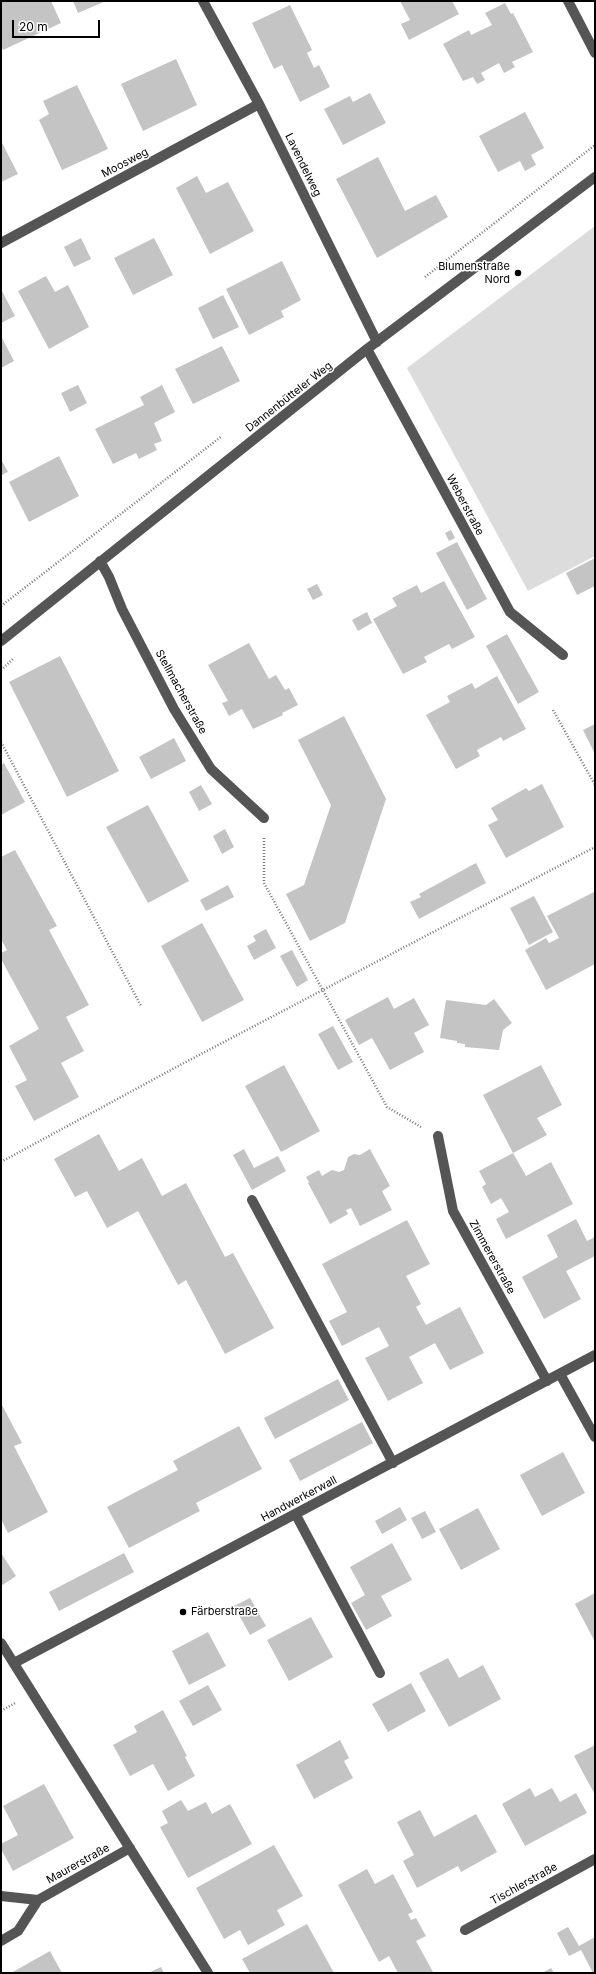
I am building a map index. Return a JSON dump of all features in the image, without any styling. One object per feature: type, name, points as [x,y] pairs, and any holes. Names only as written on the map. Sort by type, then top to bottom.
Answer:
[{"type":"street","name":"Lavendelweg","points":[[203,1],[260,104],[377,342]]},
{"type":"street","points":[[568,1],[595,53]]},
{"type":"street","name":"Moosweg","points":[[1,243],[260,104]]},
{"type":"street","name":"Dannenbütteler Weg","points":[[1,640],[368,349],[595,177]]},
{"type":"street","name":"Weberstraße","points":[[368,349],[510,612],[563,655]]},
{"type":"street","name":"Stellmacherstraße","points":[[100,561],[110,577],[122,609],[174,710],[211,769],[264,818]]},
{"type":"street","name":"Zimmererstraße","points":[[438,1136],[453,1211],[546,1381]]},
{"type":"street","points":[[252,1200],[393,1463]]},
{"type":"street","name":"Handwerkerwall","points":[[14,1663],[296,1515],[595,1355]]},
{"type":"street","points":[[560,1374],[595,1437]]},
{"type":"street","points":[[296,1515],[380,1673]]},
{"type":"street","points":[[1,1642],[208,1973]]},
{"type":"street","name":"Maurerstraße","points":[[1,1941],[18,1931],[38,1900],[130,1848]]},
{"type":"street","name":"Tischlerstraße","points":[[465,1930],[595,1859]]},
{"type":"street","points":[[1,1896],[38,1900]]},
{"type":"path","points":[[553,710],[595,785]]},
{"type":"path","points":[[1,742],[141,1006]]},
{"type":"path","points":[[264,818],[264,883],[387,1107],[438,1136]]},
{"type":"path","points":[[1,1162],[595,847]]},
{"type":"shaded area","points":[[595,226],[595,556],[528,591],[407,368]]},
{"type":"building","points":[[1,1],[51,1],[61,23],[3,50],[1,45]]},
{"type":"building","points":[[73,1],[106,1],[78,13]]},
{"type":"building","points":[[400,1],[452,1],[459,14],[409,40],[401,24],[410,20]]},
{"type":"building","points":[[505,3],[511,14],[513,13],[533,52],[512,62],[515,67],[504,73],[499,63],[481,73],[485,80],[477,84],[473,77],[463,81],[443,44],[469,30],[471,35],[492,25],[485,13]]},
{"type":"building","points":[[290,5],[312,50],[307,53],[314,68],[319,65],[330,87],[300,102],[282,65],[274,69],[252,23]]},
{"type":"building","points":[[176,59],[197,105],[143,131],[121,84]]},
{"type":"building","points":[[77,85],[108,149],[62,170],[39,120],[49,114],[43,101]]},
{"type":"building","points":[[370,93],[386,123],[343,145],[324,109],[350,96],[353,102]]},
{"type":"building","points":[[525,112],[544,148],[531,155],[536,165],[525,171],[520,161],[498,172],[479,136]]},
{"type":"building","points":[[1,141],[18,174],[1,182]]},
{"type":"building","points":[[378,157],[405,211],[436,195],[448,217],[377,258],[336,179]]},
{"type":"building","points":[[197,176],[206,193],[228,182],[254,231],[210,254],[176,188]]},
{"type":"building","points":[[81,238],[91,259],[74,267],[64,247]]},
{"type":"building","points":[[154,238],[173,275],[133,295],[114,258]]},
{"type":"building","points":[[282,261],[301,300],[281,311],[284,317],[249,335],[226,289]]},
{"type":"building","points":[[46,276],[55,292],[68,285],[89,327],[49,349],[18,291]]},
{"type":"building","points":[[2,291],[15,316],[1,323],[1,292]]},
{"type":"building","points":[[223,295],[239,327],[213,339],[198,308]]},
{"type":"building","points":[[1,336],[14,361],[1,368]]},
{"type":"building","points":[[222,346],[240,381],[193,404],[175,369]]},
{"type":"building","points":[[78,385],[87,403],[70,412],[61,393]]},
{"type":"building","points":[[162,385],[175,412],[154,423],[162,441],[154,444],[157,450],[139,459],[136,453],[113,464],[95,429],[144,405],[140,397]]},
{"type":"building","points":[[59,456],[79,496],[29,522],[9,482]]},
{"type":"building","points":[[1,459],[8,472],[1,475]]},
{"type":"building","points":[[451,530],[455,538],[449,541],[445,533]]},
{"type":"building","points":[[457,542],[487,599],[467,610],[436,553]]},
{"type":"building","points":[[595,558],[595,586],[577,595],[566,573]]},
{"type":"building","points":[[444,581],[475,637],[452,649],[449,644],[424,657],[427,662],[403,674],[373,619],[397,606],[392,598],[417,585],[421,593]]},
{"type":"building","points":[[317,584],[323,595],[313,600],[307,589]]},
{"type":"building","points":[[367,612],[372,623],[358,631],[352,620]]},
{"type":"building","points":[[507,634],[539,692],[518,704],[486,646]]},
{"type":"building","points":[[249,643],[269,679],[276,675],[285,690],[289,688],[298,705],[282,713],[283,715],[253,729],[242,709],[229,716],[222,703],[228,701],[208,665]]},
{"type":"building","points":[[60,656],[119,771],[67,797],[9,682]]},
{"type":"building","points":[[497,676],[526,729],[503,741],[501,737],[477,750],[480,756],[456,769],[426,715],[450,702],[447,696],[472,683],[475,689]]},
{"type":"building","points":[[344,716],[386,799],[345,923],[310,941],[286,894],[304,885],[331,805],[298,740]]},
{"type":"building","points":[[595,724],[595,754],[583,730]]},
{"type":"building","points":[[174,738],[186,761],[151,779],[139,757]]},
{"type":"building","points":[[4,763],[25,802],[1,815],[1,765]]},
{"type":"building","points":[[542,784],[564,827],[506,858],[488,825],[498,820],[491,808],[526,788],[529,791]]},
{"type":"building","points":[[201,785],[212,804],[199,811],[189,792]]},
{"type":"building","points":[[148,805],[189,881],[148,903],[106,827]]},
{"type":"building","points":[[225,829],[234,847],[222,854],[213,836]]},
{"type":"building","points":[[15,850],[57,926],[49,930],[89,1005],[66,1017],[84,1051],[61,1063],[79,1097],[34,1121],[15,1086],[27,1080],[9,1046],[39,1029],[1,959],[1,953],[7,950],[1,939],[1,857]]},
{"type":"building","points":[[476,863],[486,883],[419,919],[410,902],[421,897],[419,894]]},
{"type":"building","points":[[228,885],[234,897],[206,911],[200,900]]},
{"type":"building","points":[[594,892],[595,964],[546,990],[525,950],[546,938],[549,943],[559,938],[547,916]]},
{"type":"building","points":[[534,896],[553,932],[529,945],[510,908]]},
{"type":"building","points":[[202,923],[244,1000],[202,1022],[161,946]]},
{"type":"building","points":[[266,929],[276,948],[254,960],[247,946],[256,941],[253,936]]},
{"type":"building","points":[[292,950],[308,980],[297,987],[280,956]]},
{"type":"building","points":[[388,997],[394,1009],[414,998],[429,1025],[414,1033],[424,1052],[390,1070],[372,1038],[359,1045],[345,1020]]},
{"type":"building","points":[[494,999],[512,1023],[503,1030],[499,1050],[465,1047],[465,1044],[457,1043],[457,1041],[440,1038],[446,1000],[486,1005]]},
{"type":"building","points":[[333,1026],[353,1062],[338,1070],[318,1034]]},
{"type":"building","points":[[284,1065],[320,1131],[281,1152],[245,1086]]},
{"type":"building","points":[[541,1065],[562,1105],[537,1118],[547,1135],[513,1153],[483,1095]]},
{"type":"building","points":[[99,1134],[119,1171],[142,1158],[162,1196],[186,1183],[225,1257],[233,1253],[274,1328],[225,1354],[186,1280],[178,1285],[138,1211],[107,1228],[87,1191],[75,1197],[54,1159]]},
{"type":"building","points":[[244,1149],[254,1168],[278,1156],[286,1171],[252,1190],[233,1155]]},
{"type":"building","points":[[370,1149],[390,1186],[382,1191],[392,1210],[360,1226],[351,1208],[346,1210],[348,1214],[330,1224],[306,1177],[319,1170],[322,1176],[332,1170],[339,1172],[344,1170],[348,1157],[354,1154],[360,1155]]},
{"type":"building","points":[[513,1153],[526,1176],[551,1162],[573,1204],[506,1239],[496,1219],[509,1212],[501,1198],[491,1204],[482,1187],[486,1184],[479,1171]]},
{"type":"building","points":[[576,1219],[587,1241],[595,1237],[595,1256],[566,1271],[581,1299],[544,1319],[522,1277],[558,1257],[547,1235]]},
{"type":"building","points":[[407,1220],[430,1264],[406,1276],[421,1304],[416,1307],[426,1325],[460,1307],[484,1353],[450,1370],[435,1343],[409,1357],[423,1383],[388,1401],[365,1358],[389,1346],[379,1327],[342,1346],[329,1321],[347,1312],[322,1264]]},
{"type":"building","points":[[338,1379],[349,1400],[275,1439],[264,1418]]},
{"type":"building","points":[[1,1403],[22,1443],[14,1446],[48,1512],[8,1533],[1,1519]]},
{"type":"building","points":[[362,1422],[373,1443],[300,1481],[289,1460]]},
{"type":"building","points":[[239,1426],[262,1469],[196,1503],[200,1511],[129,1548],[107,1507],[178,1470],[173,1461]]},
{"type":"building","points":[[563,1452],[585,1493],[542,1516],[520,1475]]},
{"type":"building","points":[[400,1507],[407,1520],[382,1534],[375,1521]]},
{"type":"building","points":[[478,1508],[500,1549],[461,1570],[439,1529]]},
{"type":"building","points":[[425,1511],[436,1532],[422,1539],[411,1518]]},
{"type":"building","points":[[392,1543],[412,1580],[381,1596],[392,1616],[366,1630],[351,1603],[365,1595],[350,1567]]},
{"type":"building","points":[[1,1553],[16,1576],[1,1586]]},
{"type":"building","points":[[124,1553],[134,1572],[59,1611],[49,1592]]},
{"type":"building","points":[[595,1593],[595,1642],[575,1604]]},
{"type":"building","points":[[250,1598],[266,1626],[250,1635],[234,1606]]},
{"type":"building","points":[[311,1617],[333,1657],[289,1681],[267,1640]]},
{"type":"building","points":[[208,1632],[226,1666],[189,1685],[172,1651]]},
{"type":"building","points":[[448,1658],[459,1678],[483,1665],[501,1699],[449,1727],[419,1673]]},
{"type":"building","points":[[411,1683],[426,1711],[388,1732],[372,1704]]},
{"type":"building","points":[[208,1685],[222,1710],[193,1726],[179,1701]]},
{"type":"building","points":[[163,1710],[187,1756],[185,1757],[195,1776],[168,1791],[153,1764],[130,1776],[113,1745],[137,1732],[134,1726]]},
{"type":"building","points":[[340,1740],[349,1758],[344,1761],[353,1778],[314,1799],[296,1765]]},
{"type":"building","points":[[595,1745],[595,1795],[574,1756]]},
{"type":"building","points":[[44,1784],[74,1838],[13,1871],[1,1849],[1,1844],[18,1835],[3,1806]]},
{"type":"building","points":[[530,1788],[535,1797],[552,1788],[560,1802],[576,1793],[587,1813],[525,1846],[502,1804]]},
{"type":"building","points":[[181,1800],[188,1811],[206,1802],[212,1814],[230,1804],[252,1844],[188,1878],[160,1827],[168,1823],[162,1811]]},
{"type":"building","points":[[420,1810],[434,1837],[476,1814],[497,1852],[461,1872],[458,1866],[417,1888],[403,1861],[414,1855],[397,1822]]},
{"type":"building","points":[[274,1845],[303,1896],[277,1910],[285,1925],[248,1945],[240,1930],[224,1939],[196,1888]]},
{"type":"building","points":[[367,1869],[375,1884],[393,1874],[413,1912],[408,1914],[411,1920],[416,1918],[426,1936],[416,1941],[433,1972],[398,1973],[389,1956],[379,1962],[338,1885]]},
{"type":"building","points":[[307,1924],[334,1973],[250,1973],[242,1959]]},
{"type":"building","points":[[568,1927],[579,1946],[595,1937],[595,1973],[593,1973],[581,1950],[569,1956],[557,1933]]},
{"type":"building","points":[[50,1951],[62,1973],[11,1973]]},
{"type":"building","points":[[161,1967],[164,1973],[148,1973]]},
{"type":"building","points":[[551,1968],[554,1973],[542,1973]]},
{"type":"place","name":"Blumenstraße Nord","points":[[518,273]]},
{"type":"place","name":"Färberstraße","points":[[183,1612]]}]
